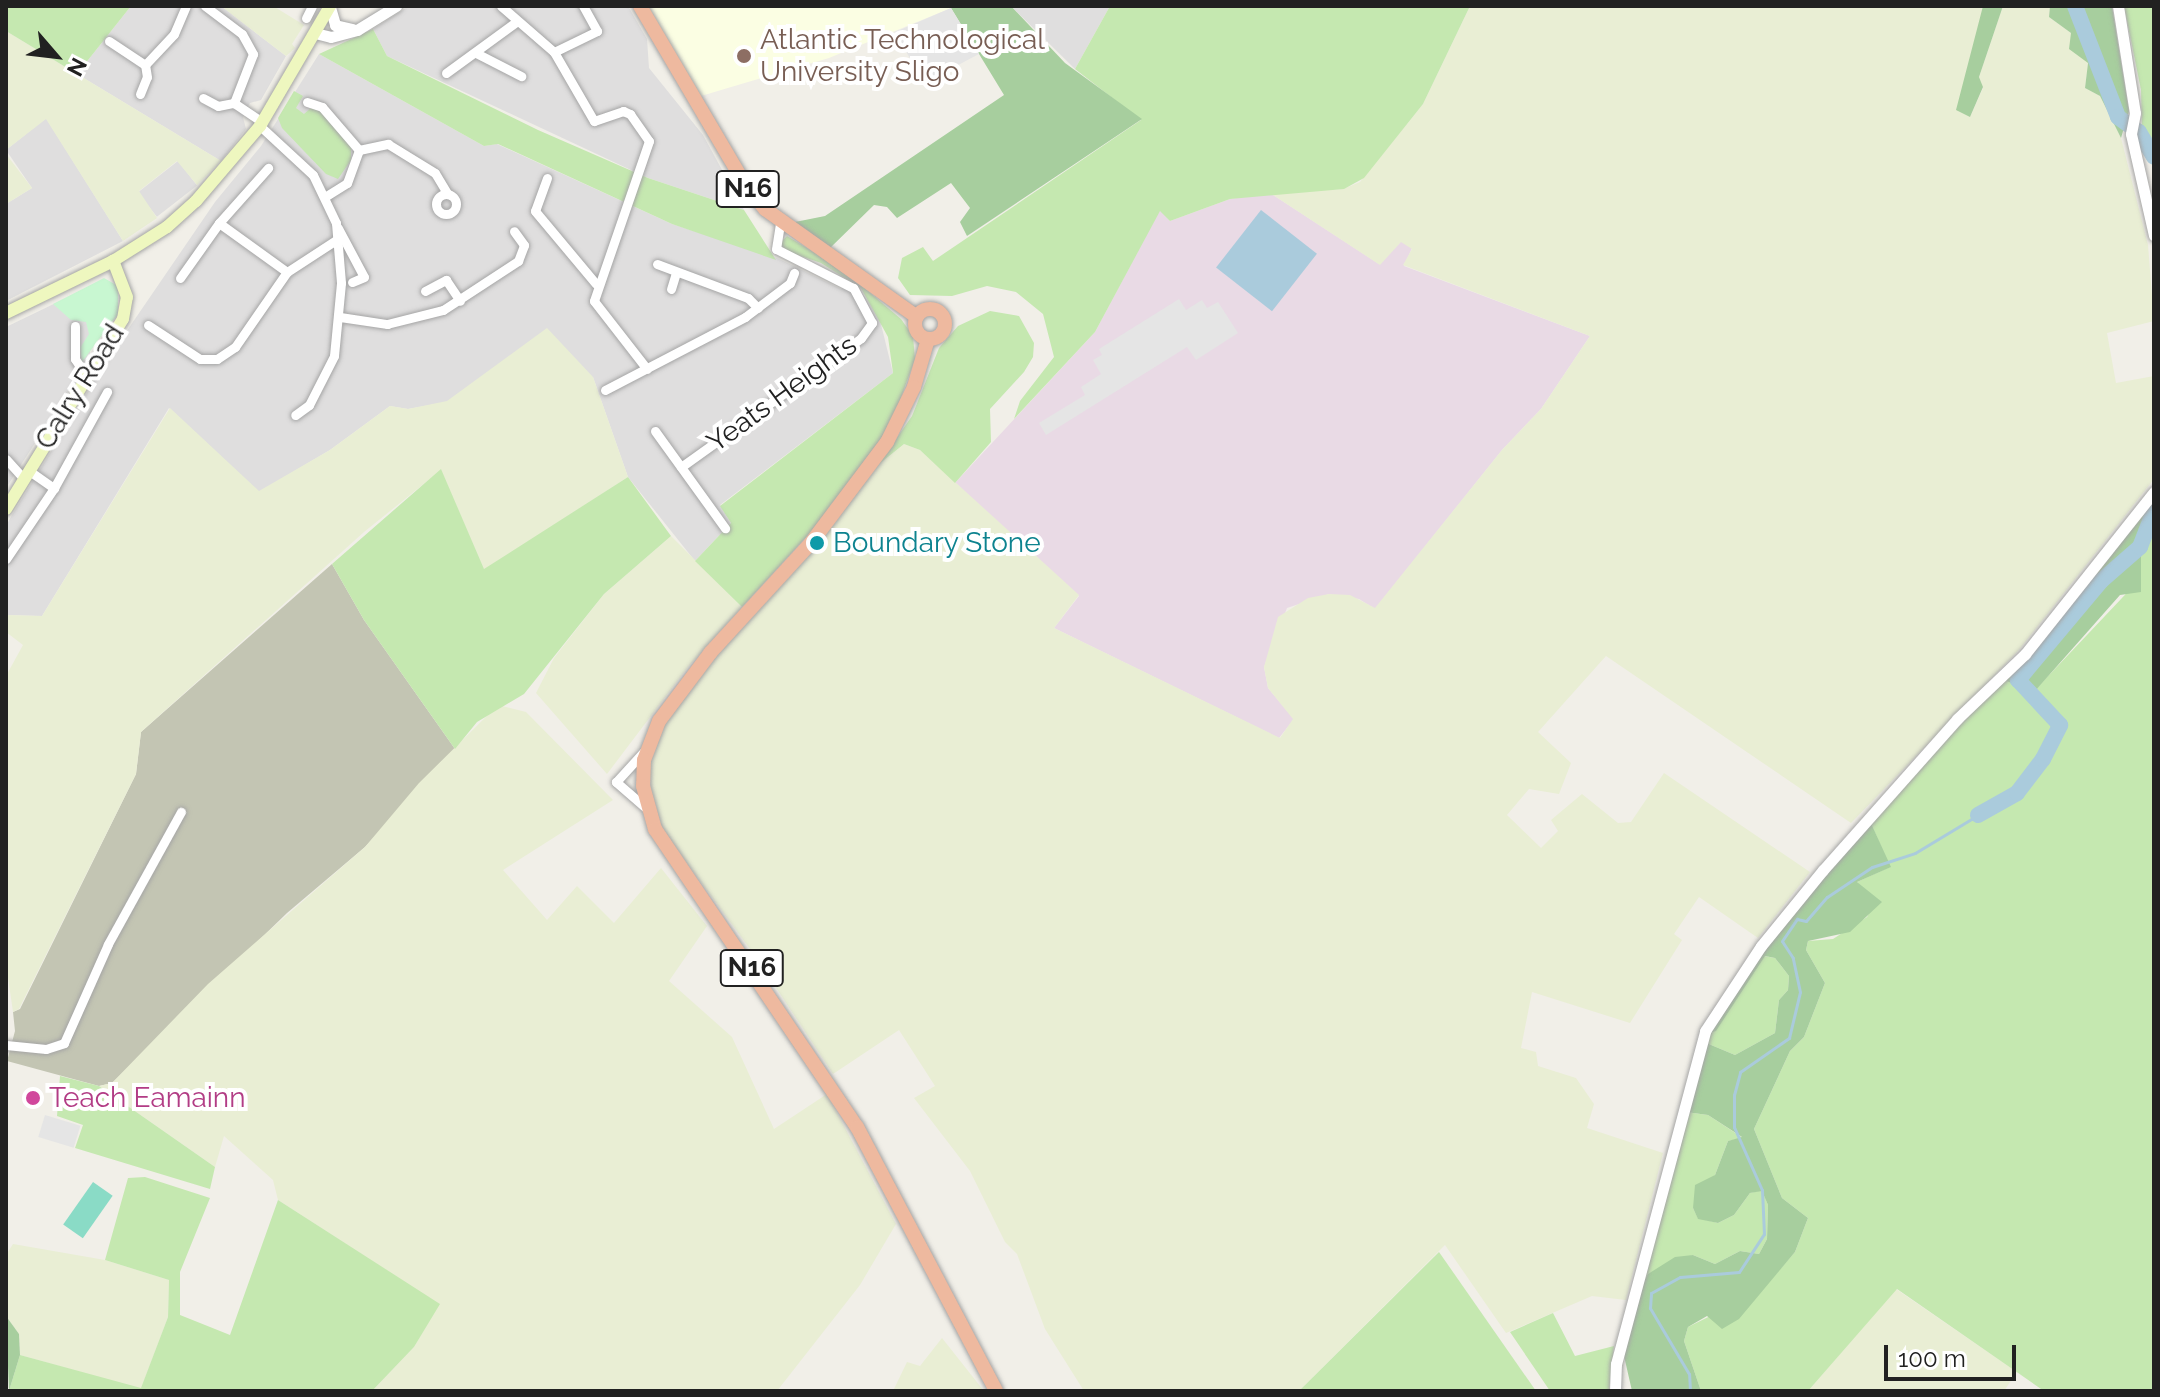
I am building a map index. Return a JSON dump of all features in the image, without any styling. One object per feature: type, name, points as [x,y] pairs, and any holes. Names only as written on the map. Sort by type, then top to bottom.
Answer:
[{"type":"highway","name":"N16","points":[[640,6],[747,188],[780,225],[917,317]]},
{"type":"highway","name":"N16","points":[[917,317],[933,309],[945,318],[943,333],[928,339]]},
{"type":"highway","name":"N16","points":[[917,317],[917,331],[928,339]]},
{"type":"highway","name":"N16","points":[[928,339],[910,398],[887,442],[810,544],[703,661],[659,721],[647,748],[646,808],[655,829],[857,1127],[996,1391]]},
{"type":"main road","points":[[6,313],[113,261],[167,227],[196,201],[261,124],[330,6]]},
{"type":"main road","name":"Calry Road","points":[[6,509],[123,319],[127,297],[113,261]]},
{"type":"street","points":[[145,65],[174,34],[186,6]]},
{"type":"street","points":[[205,6],[242,34],[253,54],[249,76],[234,103]]},
{"type":"street","points":[[306,18],[312,6]]},
{"type":"street","points":[[330,6],[335,25],[357,30]]},
{"type":"street","points":[[315,33],[331,37],[357,30],[396,6]]},
{"type":"street","points":[[501,6],[554,52],[594,121],[623,111],[649,141],[596,284],[596,308],[647,369]]},
{"type":"street","points":[[554,52],[597,31],[583,6]]},
{"type":"street","points":[[2118,6],[2135,113],[2131,134],[2154,235]]},
{"type":"street","points":[[446,73],[516,22]]},
{"type":"street","points":[[109,41],[145,65],[147,77],[140,94]]},
{"type":"street","points":[[476,53],[521,76]]},
{"type":"street","points":[[203,98],[218,106],[234,103],[302,162],[326,196],[336,223],[364,277],[352,282]]},
{"type":"street","points":[[307,102],[322,107],[359,150]]},
{"type":"street","points":[[359,150],[388,144],[435,173],[447,193]]},
{"type":"street","points":[[326,196],[347,183],[359,150]]},
{"type":"street","points":[[180,278],[219,223],[268,168]]},
{"type":"street","points":[[547,178],[535,211],[596,284]]},
{"type":"street","points":[[219,223],[287,272]]},
{"type":"street","points":[[295,415],[303,412],[323,384],[340,317],[336,223]]},
{"type":"street","name":"Yeats Heights","points":[[681,467],[861,338],[872,323],[853,288],[776,249],[780,225]]},
{"type":"street","points":[[340,317],[387,324],[420,319],[460,301],[518,261],[524,245],[514,231]]},
{"type":"street","points":[[148,325],[200,359],[217,359],[235,347],[287,272],[336,240]]},
{"type":"street","points":[[657,264],[748,298],[758,308]]},
{"type":"street","points":[[671,289],[676,273]]},
{"type":"street","points":[[605,390],[701,344],[758,308],[790,283],[794,273]]},
{"type":"street","points":[[425,291],[446,280],[460,301]]},
{"type":"street","points":[[75,326],[75,359],[87,377]]},
{"type":"street","points":[[6,559],[54,488],[107,392]]},
{"type":"street","name":"Yeats Heights","points":[[655,431],[725,528]]},
{"type":"street","points":[[6,459],[26,475],[54,488]]},
{"type":"street","points":[[1615,1391],[1616,1364],[1705,1031],[1761,946],[1814,880],[1957,719],[2025,654],[2154,492]]},
{"type":"street","points":[[646,808],[616,782],[647,748]]},
{"type":"street","points":[[6,1045],[46,1049],[64,1043],[108,944],[181,812]]},
{"type":"shaded area","points":[[131,6],[221,6],[286,56],[261,100],[250,103],[243,117],[246,129],[221,161],[77,74]]},
{"type":"shaded area","points":[[221,6],[273,6],[304,25],[292,44],[295,48],[286,56]]},
{"type":"shaded area","points":[[409,6],[628,6],[647,39],[649,68],[703,135],[744,210],[648,178],[387,56],[373,29]]},
{"type":"shaded area","name":"Atlantic Technological University Sligo","points":[[647,6],[956,6],[829,58],[701,96]]},
{"type":"shaded area","points":[[1011,6],[1110,6],[1075,69]]},
{"type":"shaded area","points":[[1470,6],[1983,6],[1970,117],[1983,88],[1979,77],[2003,6],[2050,6],[2049,17],[2071,33],[2088,63],[2085,88],[2100,96],[2121,138],[2148,245],[2154,321],[2107,333],[2116,383],[2154,376],[2154,479],[2019,650],[1851,823],[1606,656],[1538,732],[1571,763],[1559,794],[1529,789],[1507,815],[1541,848],[1558,831],[1551,820],[1582,794],[1618,823],[1631,822],[1664,773],[1810,872],[1758,938],[1699,897],[1674,934],[1682,940],[1630,1023],[1532,992],[1521,1048],[1536,1052],[1538,1066],[1576,1078],[1594,1104],[1587,1128],[1663,1153],[1626,1300],[1592,1296],[1506,1333],[1445,1245],[1299,1391],[1084,1391],[1045,1329],[1017,1254],[1005,1242],[970,1171],[914,1098],[935,1086],[899,1030],[833,1074],[753,953],[664,832],[653,809],[649,764],[662,724],[687,691],[878,465],[904,444],[920,450],[1079,595],[1054,628],[1280,738],[1293,719],[1268,688],[1264,667],[1278,617],[1308,598],[1329,594],[1350,595],[1375,608],[1502,450],[1541,409],[1590,336],[1403,265],[1412,249],[1401,242],[1380,265],[1270,193],[1343,189],[1360,182],[1423,104]]},
{"type":"shaded area","points":[[951,8],[979,54],[924,83],[895,32]]},
{"type":"shaded area","points":[[6,31],[221,161],[197,185],[177,161],[139,191],[157,218],[123,241],[46,119],[6,150]]},
{"type":"shaded area","points":[[319,54],[484,146],[497,144],[672,224],[777,258],[841,289],[851,281],[878,312],[893,373],[720,505],[731,523],[695,561],[628,477],[593,377],[486,377],[447,402],[408,409],[390,406],[330,450],[259,492],[169,408],[42,616],[6,615],[6,526],[12,515],[109,357],[215,202],[261,146]]},
{"type":"shaded area","points":[[46,118],[123,241],[6,301],[6,204],[32,188],[6,150]]},
{"type":"shaded area","points":[[6,154],[32,188],[6,204]]},
{"type":"shaded area","points":[[178,161],[197,185],[157,217],[138,192]]},
{"type":"shaded area","points":[[1270,193],[1379,264],[1401,241],[1412,248],[1404,266],[1590,336],[1541,409],[1502,450],[1375,609],[1359,599],[1329,594],[1287,608],[1264,667],[1268,688],[1294,719],[1279,738],[1054,628],[1079,596],[955,483],[1095,332],[1160,210],[1170,221],[1230,199]]},
{"type":"shaded area","points":[[89,287],[90,358],[6,488],[6,327]]},
{"type":"shaded area","points":[[1179,299],[1186,310],[1202,300],[1207,308],[1218,302],[1238,333],[1196,360],[1187,347],[1046,435],[1039,423],[1085,395],[1081,387],[1101,374],[1093,360],[1102,355],[1099,349]]},
{"type":"shaded area","points":[[547,328],[593,377],[628,477],[484,570],[441,470],[364,532],[141,732],[136,774],[19,1009],[13,1012],[6,964],[6,676],[23,645],[6,632],[6,615],[42,616],[170,408],[259,491],[330,450],[390,406],[408,409],[447,401]]},
{"type":"shaded area","points":[[671,536],[742,607],[688,667],[607,774],[536,693],[554,658],[604,594]]},
{"type":"shaded area","points":[[332,564],[364,620],[455,749],[365,847],[287,913],[112,1083],[99,1086],[7,1061],[15,1031],[13,1012],[20,1009],[136,774],[141,732]]},
{"type":"shaded area","points":[[498,705],[526,712],[613,800],[503,870],[547,920],[577,886],[614,923],[661,868],[707,926],[669,981],[732,1037],[774,1129],[827,1094],[896,1224],[860,1285],[777,1391],[372,1391],[414,1347],[439,1304],[278,1200],[273,1180],[224,1136],[215,1167],[99,1086],[112,1083],[208,984],[365,847],[419,783]]},
{"type":"shaded area","points":[[45,1115],[80,1126],[74,1148],[38,1137]]},
{"type":"shaded area","points":[[13,1244],[105,1260],[169,1280],[168,1317],[141,1389],[20,1355],[19,1334],[6,1316],[6,1255]]},
{"type":"shaded area","points":[[1896,1289],[2017,1372],[2004,1391],[1808,1391]]},
{"type":"shaded area","points":[[942,1338],[984,1391],[893,1391],[907,1362],[920,1366]]},
{"type":"green space","points":[[6,6],[131,6],[77,74],[6,31]]},
{"type":"green space","points":[[1011,6],[1065,63],[1142,119],[967,236],[960,222],[970,208],[951,183],[897,218],[887,207],[874,205],[829,249],[790,223],[825,216],[1004,95],[951,8]]},
{"type":"green space","points":[[1110,6],[1470,6],[1423,104],[1364,178],[1344,189],[1230,199],[1170,221],[1160,211],[1095,332],[1014,419],[1020,401],[1054,357],[1043,314],[1016,292],[987,286],[952,296],[910,295],[898,278],[902,258],[923,247],[933,261],[1141,120],[1075,69]]},
{"type":"green space","points":[[1983,6],[2003,6],[1979,77],[1983,87],[1970,117],[1956,110]]},
{"type":"green space","points":[[2050,6],[2112,6],[2129,111],[2121,138],[2100,96],[2085,88],[2088,63],[2069,49],[2071,33],[2049,17]]},
{"type":"green space","points":[[2124,6],[2154,6],[2154,142],[2142,131],[2141,90]]},
{"type":"green space","points":[[373,29],[387,56],[538,130],[648,178],[744,210],[776,260],[672,224],[498,144],[484,146],[319,54]]},
{"type":"green space","points":[[294,91],[303,96],[296,108],[304,114],[312,107],[320,110],[351,147],[351,160],[338,179],[326,174],[282,128],[278,118]]},
{"type":"green space","points":[[787,236],[842,269],[901,319],[913,336],[915,359],[891,425],[817,525],[742,607],[695,561],[731,523],[720,506],[893,373],[888,337],[861,288],[821,263],[789,252],[779,244]]},
{"type":"green space","points":[[104,278],[118,286],[118,314],[82,362],[80,348],[89,334],[86,322],[71,320],[53,304]]},
{"type":"green space","points":[[990,311],[1019,316],[1034,343],[1033,357],[1024,372],[990,409],[991,442],[955,483],[920,450],[904,444],[878,465],[912,416],[939,348],[958,326]]},
{"type":"green space","points":[[441,469],[484,569],[628,477],[671,536],[604,594],[524,694],[477,722],[455,749],[364,620],[332,564]]},
{"type":"green space","points":[[2154,502],[2154,533],[2141,557],[2141,592],[2120,595],[2035,691],[2003,680]]},
{"type":"green space","points":[[2154,533],[2154,1391],[2044,1391],[1897,1289],[1808,1391],[1701,1391],[1684,1341],[1688,1327],[1761,1291],[1795,1252],[1808,1218],[1782,1198],[1754,1129],[1790,1051],[1804,1037],[1825,983],[1806,950],[1808,941],[1833,939],[1867,917],[1874,905],[1857,882],[1890,867],[1870,821],[2003,680],[2035,690],[2139,580],[2141,557]]},
{"type":"green space","points":[[1870,821],[1891,867],[1857,882],[1882,902],[1850,932],[1808,941],[1806,950],[1825,983],[1804,1037],[1790,1051],[1754,1129],[1782,1198],[1808,1218],[1795,1252],[1739,1319],[1722,1329],[1707,1316],[1688,1327],[1684,1341],[1701,1391],[1632,1391],[1624,1356],[1634,1299],[1648,1274],[1675,1257],[1693,1255],[1715,1264],[1740,1251],[1759,1254],[1767,1239],[1768,1205],[1762,1191],[1750,1193],[1734,1215],[1718,1223],[1698,1219],[1693,1208],[1695,1185],[1715,1175],[1728,1141],[1742,1137],[1708,1115],[1686,1112],[1704,1042],[1735,1055],[1775,1033],[1779,1000],[1788,990],[1789,976],[1775,958],[1765,956],[1716,1031],[1709,1033],[1766,947]]},
{"type":"green space","points":[[1764,956],[1775,958],[1789,976],[1788,990],[1779,1000],[1775,1033],[1735,1055],[1704,1042]]},
{"type":"green space","points":[[60,1076],[99,1086],[215,1167],[210,1189],[75,1148],[83,1125],[57,1116]]},
{"type":"green space","points":[[1686,1112],[1708,1115],[1743,1138],[1728,1141],[1715,1175],[1693,1208],[1698,1218],[1718,1223],[1734,1215],[1750,1193],[1762,1190],[1768,1205],[1767,1239],[1759,1254],[1740,1251],[1715,1264],[1693,1255],[1648,1274],[1638,1292]]},
{"type":"green space","points":[[145,1177],[210,1198],[180,1272],[180,1315],[230,1335],[278,1200],[440,1304],[414,1347],[372,1391],[9,1391],[20,1355],[141,1388],[168,1317],[169,1280],[105,1260],[128,1178]]},
{"type":"green space","points":[[93,1182],[113,1196],[83,1238],[63,1225]]},
{"type":"green space","points":[[1439,1252],[1536,1391],[1299,1391]]},
{"type":"green space","points":[[1553,1313],[1575,1356],[1614,1346],[1609,1391],[1550,1391],[1510,1332]]},
{"type":"green space","points":[[6,1316],[19,1334],[20,1355],[9,1391]]},
{"type":"water","points":[[1261,210],[1317,254],[1272,311],[1216,268]]},
{"type":"waterway","points":[[2075,6],[2118,117],[2139,132],[2154,157]]},
{"type":"waterway","points":[[1978,815],[2017,793],[2043,759],[2060,725],[2018,680],[2101,581],[2140,547],[2154,510]]},
{"type":"waterway","points":[[1690,1391],[1689,1374],[1650,1308],[1651,1293],[1680,1277],[1739,1272],[1764,1234],[1762,1190],[1734,1127],[1734,1095],[1740,1072],[1789,1038],[1800,992],[1793,958],[1782,941],[1797,919],[1806,921],[1827,897],[1872,867],[1915,853],[1978,815]]},
{"type":"place","name":"Atlantic Technological University Sligo","points":[[744,56]]},
{"type":"place","name":"Boundary Stone","points":[[817,543]]},
{"type":"place","name":"Teach Eamainn","points":[[33,1098]]}]
